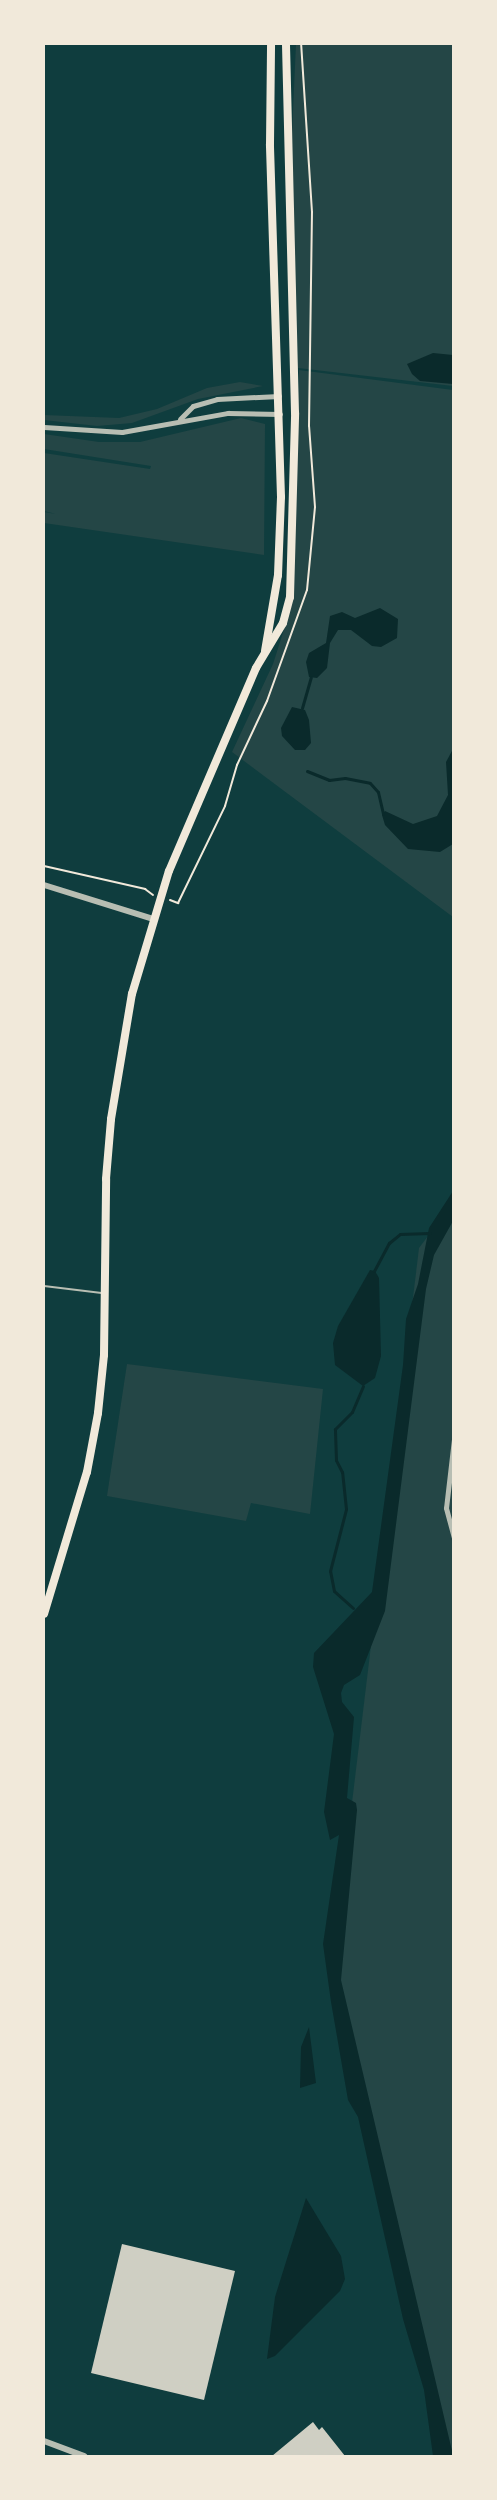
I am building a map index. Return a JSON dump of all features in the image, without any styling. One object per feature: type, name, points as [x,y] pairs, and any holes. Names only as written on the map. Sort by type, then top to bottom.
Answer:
[{"type":"main road","points":[[265,655],[279,548],[279,396],[270,133],[271,44]]},
{"type":"main road","points":[[44,1614],[92,1448],[104,1354],[111,1119],[130,1004],[153,919],[192,816],[265,655],[283,623],[290,597],[294,528],[286,44]]},
{"type":"street","points":[[180,419],[193,406],[217,399],[279,396]]},
{"type":"street","points":[[44,427],[122,432],[180,419],[197,421],[245,411],[279,414]]},
{"type":"street","points":[[44,885],[153,919]]},
{"type":"street","points":[[453,1439],[446,1508],[453,1538]]},
{"type":"street","points":[[44,2441],[84,2457]]},
{"type":"lane","points":[[44,1286],[105,1294]]},
{"type":"path","points":[[44,866],[145,889]]},
{"type":"shaded area","points":[[296,44],[453,44],[453,386],[298,368],[292,133]]},
{"type":"shaded area","points":[[433,353],[453,355],[453,384],[420,381],[412,374],[407,364]]},
{"type":"shaded area","points":[[299,370],[453,390],[453,917],[232,752],[273,664],[294,598]]},
{"type":"shaded area","points":[[240,382],[263,386],[198,399],[132,423],[97,426],[44,420],[44,415],[119,418],[157,409],[207,388]]},
{"type":"shaded area","points":[[241,418],[265,424],[264,555],[44,523],[44,512],[56,514],[44,511],[44,453],[150,469],[151,466],[44,449],[44,434],[99,442],[140,442]]},
{"type":"shaded area","points":[[380,608],[398,619],[397,638],[381,647],[372,646],[351,630],[338,630],[330,643],[327,668],[317,678],[309,677],[306,662],[309,653],[326,643],[330,616],[342,612],[355,618]]},
{"type":"shaded area","points":[[292,707],[305,710],[309,720],[311,743],[305,750],[295,750],[282,736],[281,728]]},
{"type":"shaded area","points":[[453,749],[453,844],[440,852],[408,849],[385,825],[382,815],[385,811],[413,824],[437,816],[448,795],[446,762]]},
{"type":"shaded area","points":[[453,1191],[453,1221],[434,1255],[426,1289],[385,1611],[360,1675],[344,1685],[341,1693],[342,1702],[354,1717],[347,1798],[356,1803],[357,1810],[341,1980],[453,2455],[433,2456],[424,2390],[403,2319],[358,2117],[348,2100],[331,2002],[323,1944],[339,1835],[330,1840],[324,1812],[334,1734],[313,1667],[314,1653],[372,1592],[403,1365],[406,1319],[418,1284],[429,1228]]},
{"type":"shaded area","points":[[453,1203],[453,2456],[330,1985],[419,1248]]},
{"type":"shaded area","points":[[370,1270],[375,1271],[379,1278],[381,1356],[375,1378],[363,1386],[335,1365],[333,1343],[338,1326]]},
{"type":"shaded area","points":[[127,1364],[323,1389],[310,1514],[251,1503],[246,1521],[107,1496]]},
{"type":"shaded area","points":[[309,2027],[316,2083],[300,2088],[301,2047]]},
{"type":"shaded area","points":[[306,2198],[341,2256],[345,2279],[340,2291],[275,2356],[267,2359],[275,2297]]},
{"type":"building","points":[[122,2244],[235,2271],[204,2400],[91,2373]]},
{"type":"building","points":[[313,2422],[319,2430],[322,2427],[345,2456],[272,2456]]},
{"type":"waterway","points":[[302,708],[311,677]]},
{"type":"waterway","points":[[307,771],[329,780],[345,778],[370,783],[378,792],[383,813]]},
{"type":"waterway","points":[[374,1271],[389,1243],[400,1234],[430,1233]]},
{"type":"waterway","points":[[353,1608],[334,1591],[330,1571],[346,1509],[342,1472],[336,1460],[335,1429],[352,1412],[363,1386]]}]
